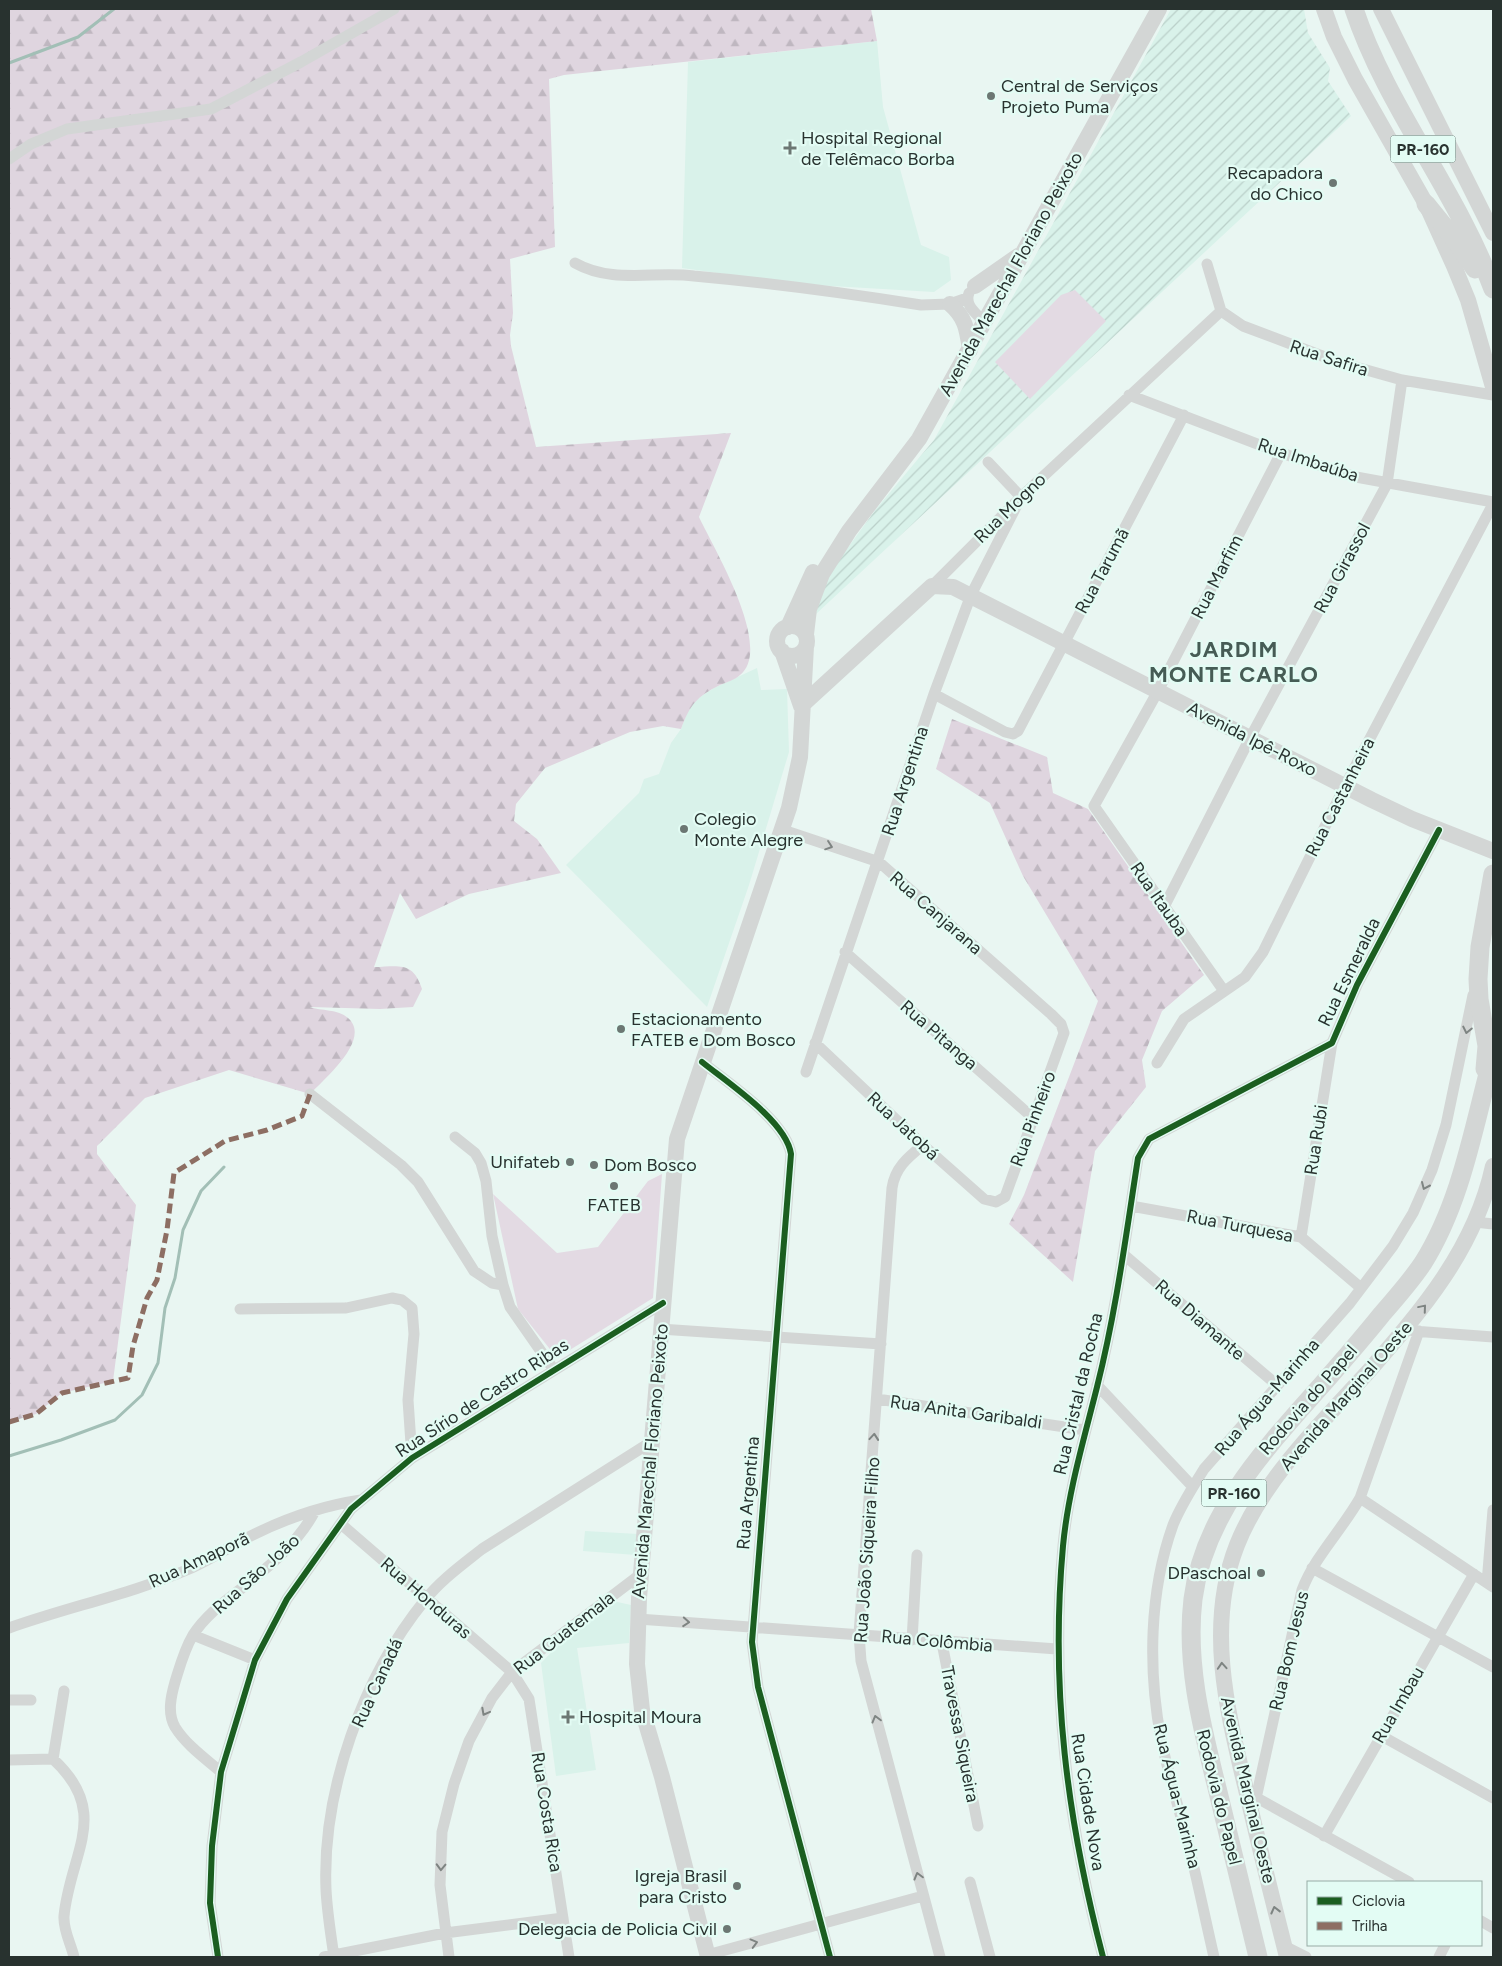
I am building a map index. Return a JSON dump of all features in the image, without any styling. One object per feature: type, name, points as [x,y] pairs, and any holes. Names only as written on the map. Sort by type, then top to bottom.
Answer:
[{"type":"main road","name":"Avenida Marechal Floriano Peixoto","points":[[708,1956],[662,1777],[642,1710],[637,1664],[638,1619],[651,1442],[677,1139],[783,830],[795,788],[801,706],[806,677],[806,645],[814,592],[822,574],[849,531],[919,439],[970,350],[1004,282],[1022,254],[1159,9]]},
{"type":"main road","points":[[1324,9],[1334,38],[1372,111],[1426,204],[1468,300],[1493,387]]},
{"type":"main road","name":"PR-160","points":[[1354,9],[1360,29],[1388,86],[1472,238],[1493,289]]},
{"type":"main road","points":[[1381,9],[1493,233]]},
{"type":"main road","points":[[1426,204],[1456,241],[1493,295]]},
{"type":"main road","points":[[1480,206],[1493,220]]},
{"type":"main road","points":[[971,292],[1022,254]]},
{"type":"main road","points":[[950,304],[963,316],[966,323],[970,350]]},
{"type":"main road","name":"Avenida Marechal Floriano Peixoto","points":[[788,627],[817,564],[827,551],[849,531]]},
{"type":"main road","name":"Avenida Ipê-Roxo","points":[[932,586],[953,587],[971,594],[1345,786],[1439,830],[1493,851]]},
{"type":"main road","name":"Rua Mogno","points":[[801,706],[932,586]]},
{"type":"main road","points":[[796,626],[806,645],[801,653],[793,656],[782,651],[778,644],[778,635],[788,627],[796,626]]},
{"type":"main road","points":[[789,675],[806,645]]},
{"type":"main road","name":"Avenida Marechal Floriano Peixoto","points":[[782,651],[801,706]]},
{"type":"main road","name":"Rodovia do Papel","points":[[1483,1093],[1487,1046],[1479,999],[1480,947],[1493,874]]},
{"type":"main road","points":[[1480,947],[1493,963]]},
{"type":"main road","name":"Rodovia do Papel","points":[[1258,1957],[1200,1720],[1193,1677],[1191,1620],[1200,1568],[1221,1514],[1245,1476],[1265,1449],[1333,1373],[1423,1263],[1441,1228],[1461,1176],[1493,1055]]},
{"type":"main road","name":"Avenida Marginal Oeste","points":[[1285,1951],[1229,1720],[1222,1668],[1221,1632],[1224,1600],[1237,1545],[1247,1525],[1279,1475],[1411,1330],[1463,1248],[1484,1199],[1493,1166]]},
{"type":"street","points":[[9,158],[31,144],[67,130],[211,109],[301,62],[394,9]]},
{"type":"street","points":[[575,263],[591,272],[605,275],[692,275],[921,305],[950,304],[992,282],[1004,282]]},
{"type":"street","points":[[1207,264],[1221,311]]},
{"type":"street","points":[[971,292],[969,304],[983,322]]},
{"type":"street","name":"Rua Safira","points":[[1221,311],[1243,326],[1338,362],[1402,380],[1493,396]]},
{"type":"street","name":"Rua Mogno","points":[[932,586],[1020,497],[1221,311]]},
{"type":"street","name":"Rua Girassol","points":[[1164,905],[1250,738],[1386,484],[1402,380]]},
{"type":"street","name":"Rua Imbaúba","points":[[1129,395],[1281,453],[1386,484],[1493,503]]},
{"type":"street","name":"Rua Tarumã","points":[[934,694],[1005,732],[1013,734],[1021,728],[1184,415]]},
{"type":"street","name":"Rua Marfim","points":[[1094,806],[1158,691],[1281,453]]},
{"type":"street","points":[[988,462],[1020,497]]},
{"type":"street","name":"Rua Argentina","points":[[806,1072],[845,952],[879,862],[934,694],[971,594],[1020,497]]},
{"type":"street","name":"Rua Castanheira","points":[[1157,1063],[1184,1019],[1244,977],[1263,952],[1345,786],[1493,503]]},
{"type":"street","name":"Rua Itauba","points":[[1094,806],[1224,991]]},
{"type":"street","name":"Rua Canjarana","points":[[783,830],[879,862],[1051,1014],[1061,1024],[1064,1033]]},
{"type":"street","name":"Rua Esmeralda","points":[[1143,1147],[1149,1139],[1332,1043],[1357,985],[1439,830]]},
{"type":"street","name":"Rua Água-Marinha","points":[[1214,1957],[1162,1740],[1154,1695],[1154,1635],[1157,1589],[1165,1552],[1174,1524],[1193,1486],[1225,1444],[1278,1386],[1361,1288],[1394,1246],[1413,1213],[1432,1170],[1446,1125],[1472,1007],[1480,947]]},
{"type":"street","name":"Rua Pitanga","points":[[845,952],[1032,1117]]},
{"type":"street","name":"Rua Pinheiro","points":[[996,1202],[1005,1197],[1032,1117],[1064,1033]]},
{"type":"street","name":"Rua Jatobá","points":[[815,1043],[923,1146],[984,1199],[996,1202]]},
{"type":"street","name":"Rua Rubi","points":[[1301,1237],[1332,1043]]},
{"type":"street","name":"Rua Argentina","points":[[702,1062],[773,1121],[790,1144],[791,1154],[752,1627],[753,1664],[830,1957]]},
{"type":"street","points":[[310,1094],[401,1165],[418,1182],[474,1271],[492,1283],[503,1285]]},
{"type":"street","points":[[455,1137],[475,1153],[481,1163],[486,1181],[492,1236],[510,1307],[520,1324],[554,1370]]},
{"type":"street","name":"Rua João Siqueira Filho","points":[[923,1146],[901,1164],[894,1177],[858,1634],[861,1661],[940,1957]]},
{"type":"street","name":"Rua Cristal da Rocha","points":[[1057,1649],[1064,1546],[1085,1430],[1097,1386],[1123,1254],[1138,1158],[1143,1147]]},
{"type":"street","name":"Rua Turquesa","points":[[1131,1206],[1301,1237],[1361,1288]]},
{"type":"street","points":[[1475,1222],[1493,1224]]},
{"type":"street","name":"Rua Diamante","points":[[1123,1254],[1278,1386]]},
{"type":"street","points":[[240,1309],[346,1308],[392,1298],[402,1300],[412,1308],[414,1334],[408,1400],[412,1458]]},
{"type":"street","name":"Rua Sírio de Castro Ribas","points":[[218,1957],[210,1903],[212,1846],[221,1772],[255,1660],[287,1599],[341,1524],[361,1500],[412,1458],[662,1303]]},
{"type":"street","points":[[660,1329],[881,1344]]},
{"type":"street","points":[[1411,1330],[1493,1337]]},
{"type":"street","name":"Rua Bom Jesus","points":[[1252,1816],[1302,1590],[1312,1568],[1360,1498],[1411,1330]]},
{"type":"street","points":[[1097,1386],[1193,1486]]},
{"type":"street","name":"Rua Anita Garibaldi","points":[[877,1399],[1085,1430]]},
{"type":"street","name":"Rua Canadá","points":[[331,1957],[326,1890],[327,1846],[345,1756],[364,1703],[398,1636],[426,1598],[482,1549],[651,1442]]},
{"type":"street","points":[[1360,1498],[1490,1585]]},
{"type":"street","name":"Rua Amaporã","points":[[9,1628],[142,1586],[190,1568],[245,1539],[292,1518],[315,1510],[361,1500]]},
{"type":"street","name":"Rua São João","points":[[221,1772],[188,1742],[175,1726],[171,1711],[171,1697],[179,1667],[193,1635],[222,1603],[271,1564],[292,1544],[308,1524],[315,1510]]},
{"type":"street","points":[[1490,1585],[1493,1510]]},
{"type":"street","name":"Rua Honduras","points":[[341,1524],[512,1672]]},
{"type":"street","points":[[912,1640],[917,1555]]},
{"type":"street","points":[[1312,1568],[1493,1667]]},
{"type":"street","name":"Rua Guatemala","points":[[448,1957],[440,1885],[442,1832],[454,1784],[469,1741],[492,1698],[512,1672],[641,1574]]},
{"type":"street","name":"Rua Imbau","points":[[1324,1836],[1436,1637],[1474,1574]]},
{"type":"street","name":"Rua Colômbia","points":[[638,1619],[1057,1649]]},
{"type":"street","name":"Rua São João","points":[[193,1635],[255,1660]]},
{"type":"street","name":"Travessa Siqueira","points":[[942,1642],[978,1826]]},
{"type":"street","name":"Rua Cidade Nova","points":[[1057,1649],[1066,1768],[1090,1908],[1103,1957]]},
{"type":"street","name":"Rua Costa Rica","points":[[512,1672],[529,1700],[569,1957]]},
{"type":"street","points":[[53,1759],[64,1691]]},
{"type":"street","points":[[9,1700],[31,1700]]},
{"type":"street","points":[[1380,1735],[1493,1798]]},
{"type":"street","points":[[9,1760],[53,1759],[74,1782],[86,1816],[85,1831],[64,1918],[74,1957]]},
{"type":"street","points":[[1257,1798],[1407,1881]]},
{"type":"street","points":[[970,1882],[990,1957]]},
{"type":"street","points":[[708,1956],[924,1896]]},
{"type":"street","points":[[331,1957],[445,1933],[563,1918]]},
{"type":"street","points":[[1482,1922],[1493,1928]]},
{"type":"street","points":[[1285,1951],[1306,1957]]},
{"type":"shaded area","points":[[1171,9],[1304,9],[1308,33],[1330,68],[1328,81],[1351,116],[816,614],[825,579],[876,509],[934,440]]},
{"type":"shaded area","name":"Hospital Regional de Telêmaco Borba","points":[[877,41],[883,107],[921,245],[949,257],[951,280],[934,292],[797,284],[682,268],[688,62]]},
{"type":"shaded area","points":[[1075,290],[1106,321],[1030,399],[995,362],[1061,295]]},
{"type":"shaded area","name":"Colegio Monte Alegre","points":[[757,668],[761,690],[787,689],[789,752],[749,885],[707,1007],[566,865],[639,793],[644,779],[659,774],[671,743],[681,729],[691,703],[714,688]]},
{"type":"shaded area","points":[[662,1174],[653,1298],[557,1358],[518,1309],[493,1194],[557,1253],[598,1247],[648,1181]]},
{"type":"shaded area","points":[[585,1531],[638,1534],[636,1555],[583,1551]]},
{"type":"shaded area","name":"Hospital Moura","points":[[613,1601],[631,1605],[629,1643],[577,1648],[596,1770],[556,1776],[541,1663],[572,1631]]},
{"type":"green space","points":[[9,9],[871,9],[877,41],[564,75],[549,79],[555,247],[510,259],[513,313],[510,335],[511,346],[536,447],[731,433],[699,517],[738,598],[746,622],[750,643],[749,662],[738,677],[712,689],[699,698],[691,708],[681,729],[663,726],[630,732],[545,768],[516,804],[514,821],[537,839],[561,873],[469,894],[416,919],[400,893],[374,967],[397,966],[409,969],[414,973],[422,989],[413,1007],[380,1009],[310,1007],[344,1015],[354,1027],[354,1036],[344,1058],[310,1094],[229,1070],[145,1098],[97,1146],[97,1154],[136,1205],[113,1381],[62,1393],[36,1414],[9,1422]]},
{"type":"green space","points":[[952,719],[1047,757],[1053,793],[1088,809],[1204,975],[1162,1011],[1142,1060],[1146,1087],[1095,1151],[1073,1282],[1009,1224],[1024,1195],[1098,1001],[1023,876],[990,803],[936,769]]},
{"type":"waterway","points":[[9,63],[78,37],[114,9]]},
{"type":"waterway","points":[[9,1456],[61,1440],[115,1420],[142,1395],[158,1363],[165,1308],[175,1278],[183,1230],[201,1191],[224,1167]]},
{"type":"marked path","points":[[9,1422],[36,1414],[62,1393],[128,1378],[133,1346],[147,1298],[157,1280],[167,1230],[174,1173],[225,1141],[267,1130],[302,1116],[310,1094]]},
{"type":"cycle path","points":[[1103,1957],[1090,1906],[1071,1804],[1060,1702],[1060,1599],[1065,1526],[1077,1466],[1110,1330],[1138,1158],[1149,1139],[1332,1043],[1357,985],[1439,830]]},
{"type":"cycle path","points":[[702,1062],[754,1103],[767,1116],[787,1141],[791,1154],[752,1642],[758,1687],[830,1957]]},
{"type":"cycle path","points":[[218,1957],[210,1903],[212,1846],[221,1772],[255,1660],[287,1599],[351,1509],[412,1458],[663,1303]]},
{"type":"place","name":"Central de Serviços Projeto Puma","points":[[991,96]]},
{"type":"place","name":"Hospital Regional de Telêmaco Borba","points":[[790,148]]},
{"type":"place","name":"Recapadora do Chico","points":[[1333,183]]},
{"type":"place","name":"Colegio Monte Alegre","points":[[684,829]]},
{"type":"place","name":"Estacionamento FATEB e Dom Bosco","points":[[621,1029]]},
{"type":"place","name":"Unifateb","points":[[570,1162]]},
{"type":"place","name":"Dom Bosco","points":[[594,1165]]},
{"type":"place","name":"FATEB","points":[[614,1186]]},
{"type":"place","name":"DPaschoal","points":[[1261,1573]]},
{"type":"place","name":"Hospital Moura","points":[[568,1717]]},
{"type":"place","name":"Igreja Brasil para Cristo","points":[[737,1886]]},
{"type":"place","name":"Delegacia de Policia Civil","points":[[727,1929]]},
{"type":"district","name":"JARDIM MONTE CARLO","points":[[1234,662]]}]
